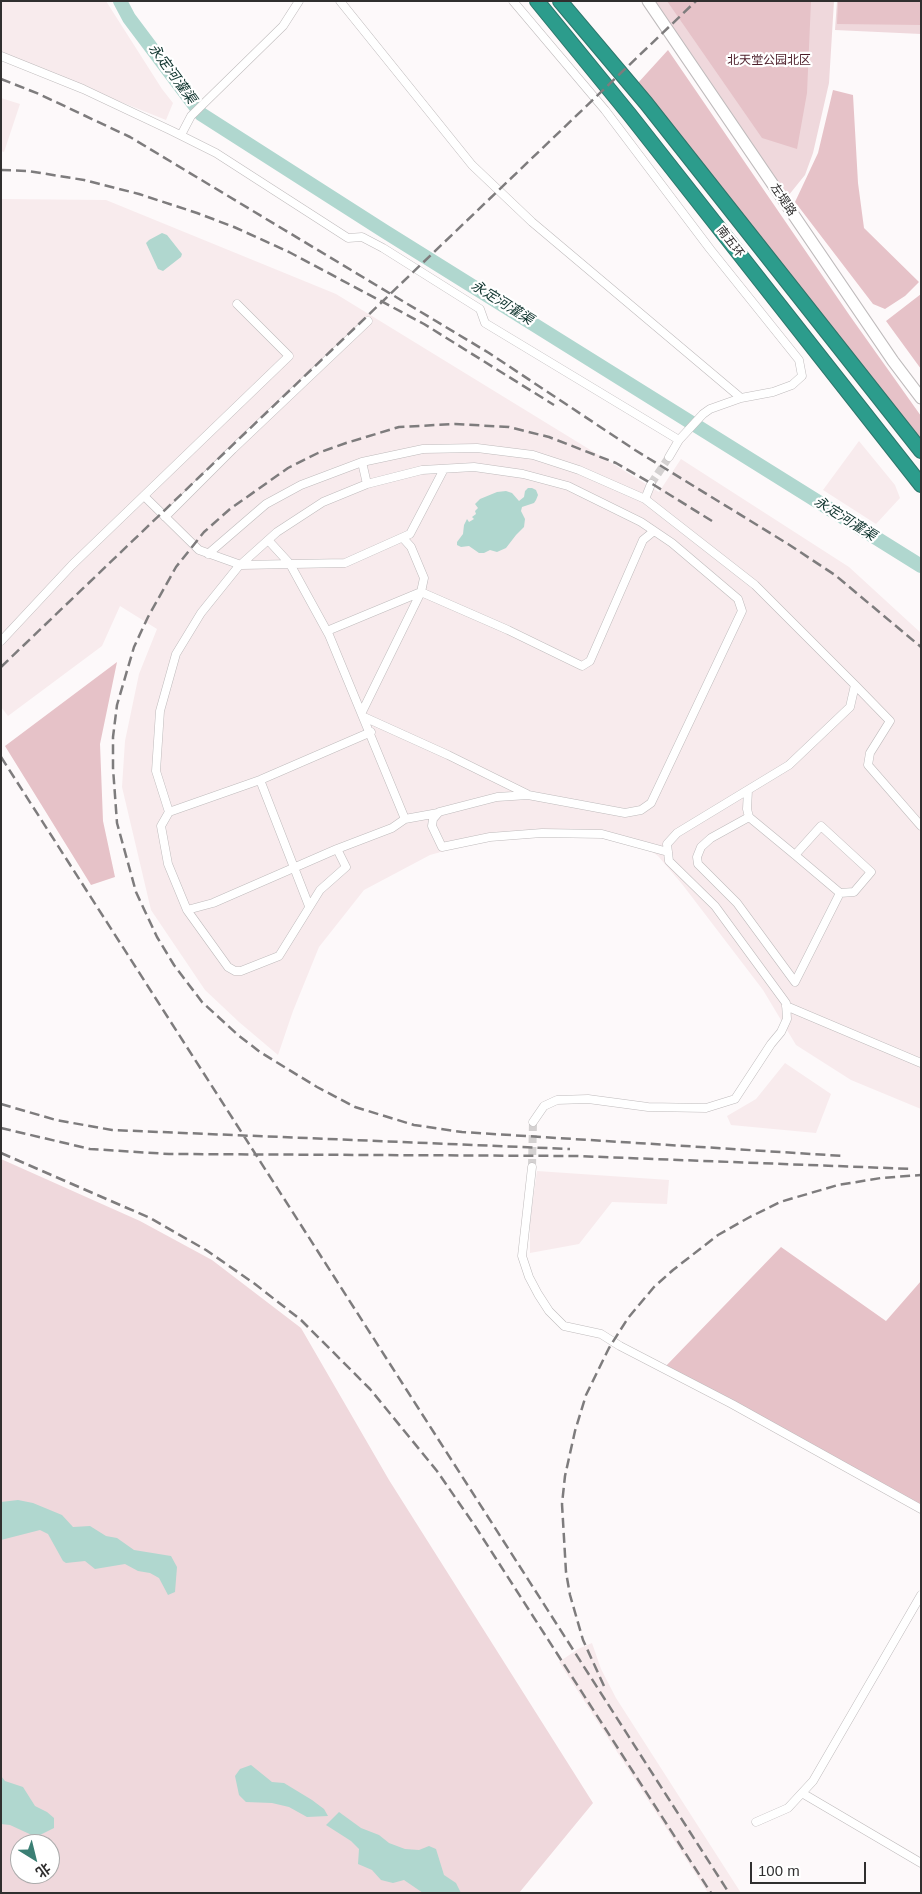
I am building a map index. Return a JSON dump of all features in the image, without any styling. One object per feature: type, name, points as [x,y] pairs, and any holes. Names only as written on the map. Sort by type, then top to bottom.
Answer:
[{"type":"highway","name":"南五环","points":[[537,1],[630,115],[921,485]]},
{"type":"highway","name":"南五环","points":[[560,1],[646,103],[921,451]]},
{"type":"main road","name":"左堤路","points":[[648,1],[888,353],[921,398]]},
{"type":"street","points":[[181,135],[191,116],[283,26],[299,1]]},
{"type":"street","points":[[340,1],[472,165],[532,222],[741,398]]},
{"type":"street","points":[[513,1],[605,110],[710,249],[799,360],[802,376],[792,384],[773,392],[741,398],[710,409],[702,414],[680,440],[669,457]]},
{"type":"street","points":[[1,56],[83,89],[216,153],[348,238],[362,237],[383,248],[480,309],[485,323],[680,440]]},
{"type":"street","points":[[1,641],[72,565],[288,356],[238,304]]},
{"type":"street","points":[[165,517],[233,449],[368,322]]},
{"type":"street","points":[[208,554],[266,504],[301,485],[362,462],[423,449],[477,448],[533,455],[579,470],[645,499],[755,585],[890,720],[870,754],[868,765],[921,826]]},
{"type":"street","points":[[362,462],[367,484]]},
{"type":"street","points":[[169,812],[156,771],[160,711],[176,654],[201,613],[241,565],[268,540],[323,502],[367,484],[422,470],[474,467],[523,474],[568,486],[641,522],[672,544],[738,599],[742,611],[652,803],[641,810],[625,813],[528,795],[497,797],[405,819],[392,828],[213,903],[187,910]]},
{"type":"street","points":[[144,496],[199,550],[208,554],[241,565],[345,563],[410,534],[444,469]]},
{"type":"street","points":[[645,499],[651,484]]},
{"type":"street","points":[[672,544],[683,530]]},
{"type":"street","points":[[327,631],[421,592],[508,630],[582,666],[590,661],[643,540],[654,531]]},
{"type":"street","points":[[363,715],[421,592],[424,578],[411,547],[403,538]]},
{"type":"street","points":[[268,540],[290,564],[327,631],[371,732],[405,819]]},
{"type":"street","points":[[534,1122],[544,1106],[557,1100],[588,1100],[648,1107],[706,1108],[735,1099],[771,1044],[782,1032],[787,1019],[786,1003],[715,906],[669,861],[666,844],[677,833],[789,765],[850,707],[855,685]]},
{"type":"street","points":[[363,715],[528,795]]},
{"type":"street","points":[[338,849],[346,867],[320,890],[279,956],[241,971],[228,967],[187,910],[168,864],[161,826],[169,812],[260,780],[371,732]]},
{"type":"street","points":[[260,780],[309,906]]},
{"type":"street","points":[[748,790],[747,809],[749,817],[840,893],[854,892],[871,872],[821,826],[795,855]]},
{"type":"street","points":[[439,812],[433,819],[432,826],[442,847],[490,837],[542,833],[602,834],[668,852]]},
{"type":"street","points":[[749,817],[711,838],[701,847],[697,857],[698,864],[738,903],[796,982],[840,893]]},
{"type":"street","points":[[786,1006],[921,1063]]},
{"type":"street","points":[[532,1167],[522,1256],[529,1277],[538,1294],[549,1311],[564,1326],[601,1334],[921,1509]]},
{"type":"street","points":[[756,1822],[788,1808],[813,1781],[921,1595]]},
{"type":"street","points":[[802,1793],[921,1863]]},
{"type":"shaded area","points":[[1,1],[106,1],[162,89],[173,103],[166,120],[1,54]]},
{"type":"shaded area","points":[[1,98],[20,104],[4,152],[1,151]]},
{"type":"shaded area","points":[[1,199],[106,200],[336,294],[659,492],[681,459],[849,567],[921,633],[921,1109],[851,1080],[796,1045],[763,990],[682,884],[658,856],[651,851],[593,836],[542,836],[484,840],[430,855],[364,890],[319,947],[293,1011],[278,1055],[205,990],[151,910],[122,787],[125,741],[139,674],[157,629],[120,606],[102,646],[8,716],[1,707]]},
{"type":"shaded area","points":[[162,233],[167,235],[182,254],[181,257],[163,271],[158,269],[146,243]]},
{"type":"shaded area","points":[[859,441],[895,485],[900,498],[876,524],[823,490]]},
{"type":"shaded area","points":[[528,488],[536,490],[538,495],[534,503],[522,507],[521,511],[525,519],[524,527],[506,548],[497,552],[490,550],[479,553],[469,546],[461,547],[457,545],[463,534],[467,519],[469,522],[474,519],[472,517],[476,514],[475,511],[478,508],[475,504],[480,499],[497,492],[506,491],[512,493],[519,501],[524,497],[525,491]]},
{"type":"shaded area","points":[[785,1063],[831,1094],[816,1133],[731,1125],[727,1116],[756,1099]]},
{"type":"shaded area","points":[[537,1171],[669,1180],[667,1204],[612,1202],[579,1244],[530,1253],[530,1220]]},
{"type":"shaded area","points":[[18,1500],[33,1503],[62,1515],[73,1527],[90,1526],[106,1536],[117,1538],[134,1550],[171,1556],[177,1567],[175,1592],[168,1595],[159,1578],[150,1573],[138,1571],[125,1564],[95,1569],[85,1561],[66,1563],[48,1534],[40,1530],[1,1540],[1,1502]]},
{"type":"shaded area","points":[[592,1643],[601,1669],[616,1698],[741,1893],[708,1893],[559,1662],[578,1649]]},
{"type":"shaded area","points":[[251,1765],[272,1782],[284,1783],[312,1800],[324,1809],[328,1816],[307,1817],[289,1807],[272,1803],[246,1802],[239,1795],[235,1776],[240,1769]]},
{"type":"shaded area","points":[[1,1776],[5,1781],[23,1787],[35,1806],[54,1818],[54,1828],[42,1834],[30,1834],[10,1825],[1,1824]]},
{"type":"shaded area","points":[[339,1812],[361,1828],[379,1835],[389,1843],[405,1849],[419,1850],[429,1846],[436,1849],[444,1875],[456,1883],[461,1893],[423,1893],[404,1880],[393,1883],[381,1880],[372,1870],[358,1864],[359,1849],[351,1841],[326,1825]]},
{"type":"green space","name":"北天堂公园北区","points":[[654,1],[834,1],[829,83],[813,153],[805,175],[788,196]]},
{"type":"green space","name":"北天堂公园北区","points":[[667,1],[811,1],[807,93],[797,149],[762,138]]},
{"type":"green space","points":[[837,1],[921,1],[921,34],[835,30]]},
{"type":"green space","points":[[838,1],[921,1],[921,25],[837,24]]},
{"type":"green space","points":[[668,50],[850,316],[921,416],[921,439],[637,84]]},
{"type":"green space","points":[[833,90],[853,95],[858,183],[864,228],[919,282],[905,296],[885,309],[873,304],[795,202],[818,153]]},
{"type":"green space","points":[[921,294],[921,369],[886,321]]},
{"type":"green space","points":[[117,662],[100,744],[103,821],[115,877],[91,885],[5,746]]},
{"type":"green space","points":[[1,1159],[140,1221],[212,1260],[301,1328],[389,1480],[593,1803],[519,1893],[1,1893]]},
{"type":"green space","points":[[781,1247],[886,1321],[921,1281],[921,1511],[664,1368]]},
{"type":"waterway","name":"永定河灌渠","points":[[120,1],[129,18],[201,114],[384,231],[921,566]]},
{"type":"tunnel","points":[[651,484],[669,457]]},
{"type":"tunnel","points":[[532,1167],[533,1122]]},
{"type":"railway","points":[[1,667],[696,1]]},
{"type":"railway","points":[[1,79],[39,94],[130,137],[489,353],[635,450],[835,575],[921,647]]},
{"type":"railway","points":[[1,170],[28,171],[84,180],[139,194],[234,227],[289,252],[424,324],[554,405]]},
{"type":"railway","points":[[712,521],[616,463],[549,437],[509,427],[455,424],[399,427],[318,453],[288,468],[230,509],[204,532],[176,567],[148,617],[134,647],[117,705],[113,737],[117,823],[136,892],[157,937],[174,965],[202,1002],[260,1052],[317,1087],[355,1107],[414,1125],[462,1132],[844,1156]]},
{"type":"railway","points":[[1,757],[729,1893]]},
{"type":"railway","points":[[1,1104],[56,1120],[112,1130],[570,1149]]},
{"type":"railway","points":[[1,1128],[90,1149],[169,1154],[576,1156],[913,1169]]},
{"type":"railway","points":[[1,1153],[150,1218],[206,1250],[255,1284],[301,1320],[370,1389],[437,1471],[475,1526],[711,1893]]},
{"type":"railway","points":[[604,1686],[583,1640],[570,1595],[566,1572],[562,1504],[565,1476],[575,1431],[586,1395],[609,1348],[628,1318],[654,1287],[718,1235],[748,1218],[780,1202],[838,1185],[881,1178],[921,1175]]}]
